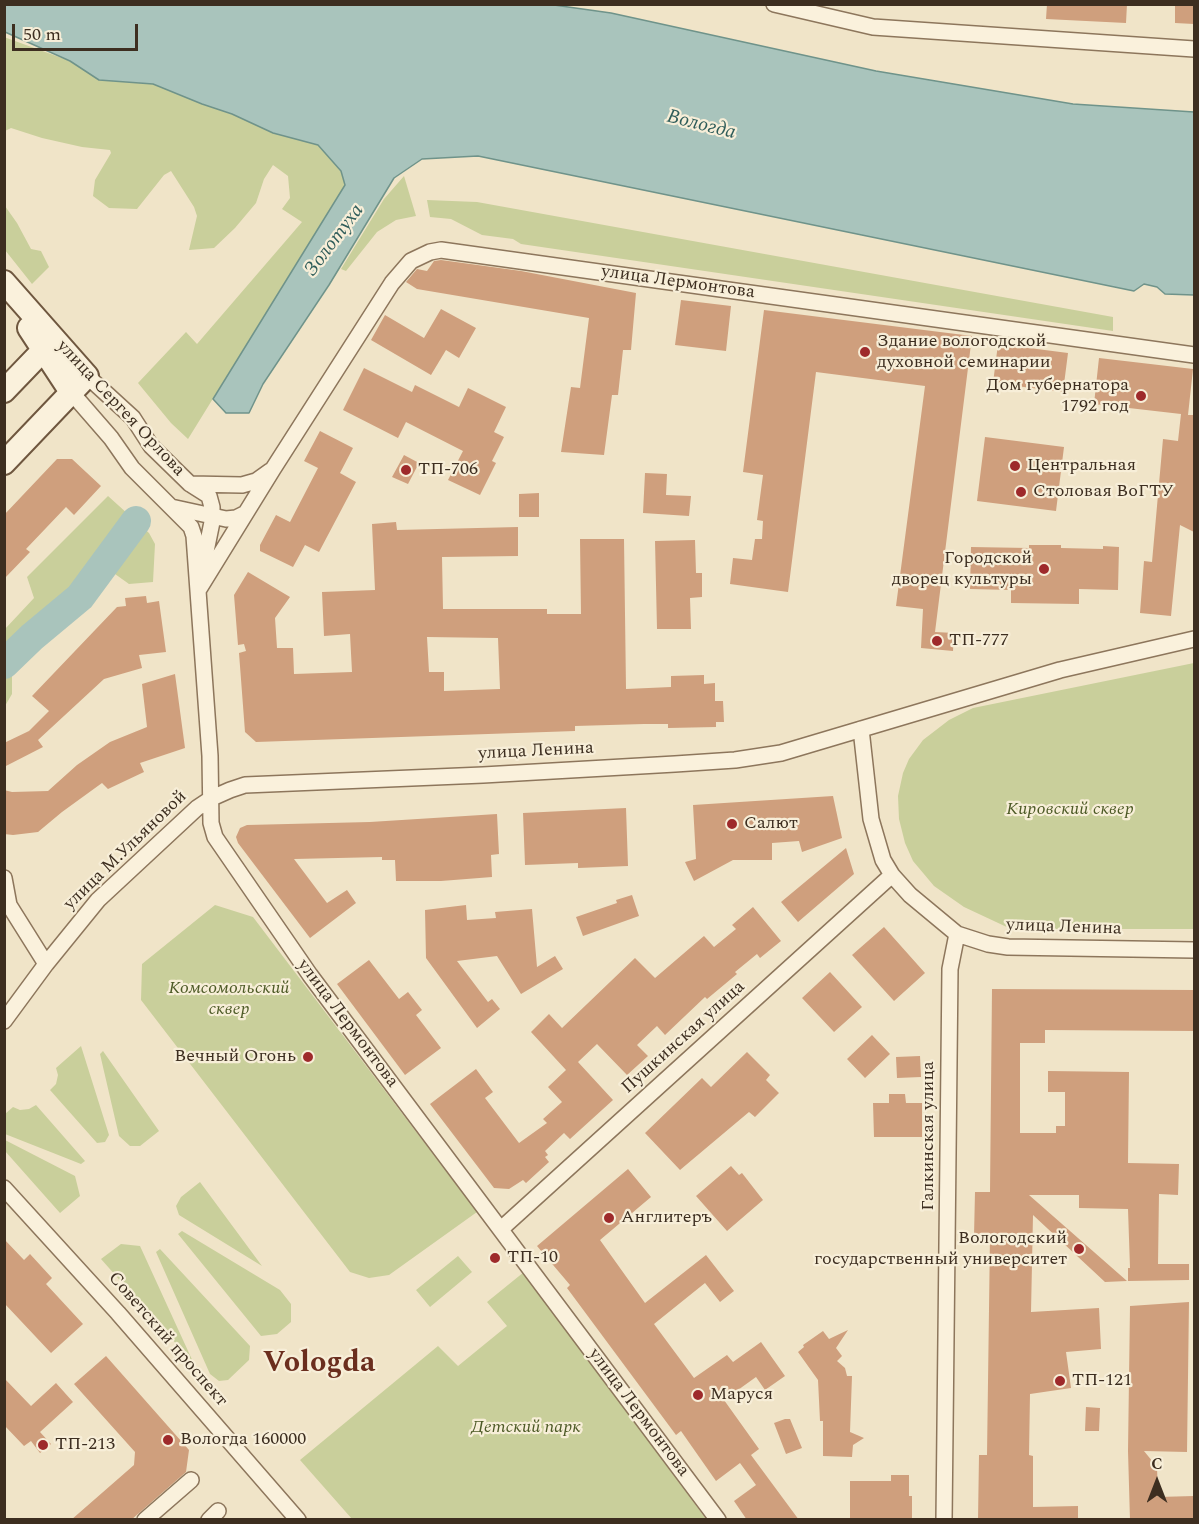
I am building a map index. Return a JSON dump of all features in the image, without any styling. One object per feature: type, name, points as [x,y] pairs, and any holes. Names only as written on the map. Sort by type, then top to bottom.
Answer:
[{"type":"main road","points":[[4,282],[10,300]]},
{"type":"main road","name":"улица Сергея Орлова","points":[[10,300],[48,344],[87,376]]},
{"type":"main road","points":[[4,391],[48,344]]},
{"type":"main road","name":"улица Сергея Орлова","points":[[48,344],[71,392]]},
{"type":"main road","points":[[4,463],[87,376]]},
{"type":"street","points":[[774,4],[873,27],[1194,49]]},
{"type":"street","name":"улица Лермонтова","points":[[718,1520],[310,975],[215,837],[211,823],[212,798],[199,589],[393,283],[411,261],[420,255],[441,250],[1194,355]]},
{"type":"street","name":"улица Сергея Орлова","points":[[87,376],[133,418],[151,446],[190,484],[209,496],[212,517]]},
{"type":"street","name":"улица Сергея Орлова","points":[[71,392],[111,438],[132,468],[191,527],[194,536],[199,589]]},
{"type":"street","name":"улица Лермонтова","points":[[190,484],[242,485],[256,480],[273,469]]},
{"type":"street","points":[[171,507],[181,507],[193,501],[194,491],[190,484]]},
{"type":"street","points":[[171,507],[212,517],[236,518],[246,513]]},
{"type":"street","points":[[199,589],[212,517]]},
{"type":"street","name":"улица Ленина","points":[[212,798],[244,785],[483,775],[735,760],[781,753],[1060,670],[1194,639]]},
{"type":"street","name":"улица Ленина","points":[[861,729],[871,819],[883,860],[892,875],[910,895],[957,934],[988,944],[1008,947],[1194,950]]},
{"type":"street","name":"улица М.Ульяновой","points":[[4,1021],[46,963],[98,900],[152,848],[197,808],[212,798]]},
{"type":"street","name":"Пушкинская улица","points":[[501,1229],[892,875]]},
{"type":"street","points":[[4,878],[9,905],[46,963]]},
{"type":"street","name":"Галкинская улица","points":[[944,1520],[950,969],[957,934]]},
{"type":"street","name":"Советский проспект","points":[[4,1188],[118,1313],[298,1520]]},
{"type":"street","points":[[145,1520],[191,1480]]},
{"type":"green space","points":[[4,37],[70,61],[99,80],[153,84],[232,114],[273,133],[318,145],[341,171],[345,185],[188,439],[171,423],[138,383],[186,332],[197,344],[302,222],[282,209],[290,198],[288,176],[273,165],[264,179],[256,203],[235,228],[214,248],[189,250],[197,216],[194,207],[171,171],[164,175],[137,209],[109,208],[93,196],[95,180],[111,153],[110,150],[82,147],[11,128],[5,131]]},
{"type":"green space","points":[[404,176],[416,216],[396,220],[377,232],[346,271],[341,269],[384,199]]},
{"type":"green space","points":[[427,200],[477,202],[1113,317],[1113,331],[521,244],[513,239],[482,235],[451,219],[430,217]]},
{"type":"green space","points":[[5,206],[31,249],[41,251],[49,267],[32,284],[5,250]]},
{"type":"green space","points":[[108,496],[149,533],[155,544],[153,582],[129,584],[115,574],[94,590],[12,674],[12,694],[5,706],[5,629],[34,598],[27,577]]},
{"type":"green space","name":"Кировский сквер","points":[[1194,663],[1194,929],[1011,929],[964,907],[934,886],[913,861],[905,843],[899,819],[898,796],[903,773],[909,759],[923,740],[949,720],[973,708]]},
{"type":"green space","name":"Комсомольский сквер","points":[[215,905],[253,917],[477,1212],[389,1275],[369,1278],[350,1272],[141,1000],[142,964]]},
{"type":"green space","points":[[81,1046],[109,1135],[105,1142],[97,1143],[50,1090],[56,1084],[58,1075],[56,1068]]},
{"type":"green space","points":[[103,1051],[159,1131],[140,1146],[130,1146],[119,1136],[100,1054]]},
{"type":"green space","points":[[36,1105],[85,1161],[81,1164],[5,1134],[5,1114],[13,1107],[20,1110]]},
{"type":"green space","points":[[5,1140],[75,1176],[80,1196],[60,1213],[5,1151]]},
{"type":"green space","points":[[200,1182],[262,1266],[179,1215],[176,1206],[181,1197]]},
{"type":"green space","points":[[182,1231],[280,1290],[291,1304],[291,1322],[277,1334],[261,1336],[178,1234]]},
{"type":"green space","points":[[121,1244],[140,1246],[194,1364],[101,1259]]},
{"type":"green space","points":[[160,1249],[250,1346],[249,1360],[228,1380],[219,1381],[210,1374],[156,1252]]},
{"type":"green space","points":[[458,1256],[472,1272],[430,1307],[416,1290]]},
{"type":"green space","name":"Детский парк","points":[[524,1272],[706,1519],[352,1519],[300,1460],[438,1346],[458,1366],[507,1326],[487,1302]]},
{"type":"water","name":"Вологда","points":[[5,4],[554,5],[611,13],[876,71],[1073,104],[1194,112],[1194,295],[1165,294],[1157,287],[1144,284],[1134,291],[478,156],[422,159],[394,178],[329,285],[263,384],[249,413],[226,413],[213,399],[345,185],[341,171],[318,145],[273,133],[232,114],[153,84],[99,80],[70,61],[5,32]]},
{"type":"building","points":[[1047,4],[1127,4],[1126,23],[1046,19]]},
{"type":"building","points":[[1175,4],[1194,4],[1194,24],[1175,23]]},
{"type":"building","points":[[434,261],[521,271],[636,293],[631,350],[623,350],[618,395],[612,395],[604,455],[561,452],[571,387],[580,388],[589,318],[417,289],[406,282],[417,269],[427,271]]},
{"type":"building","points":[[681,300],[731,306],[726,351],[675,345]]},
{"type":"building","points":[[441,309],[476,328],[459,358],[446,350],[431,375],[371,340],[385,315],[424,338]]},
{"type":"building","points":[[764,310],[972,336],[935,632],[954,633],[953,651],[921,648],[923,609],[896,606],[925,386],[816,372],[788,592],[730,584],[733,558],[752,560],[755,539],[762,539],[763,521],[757,520],[763,475],[743,472]]},
{"type":"building","points":[[998,344],[1068,353],[1063,392],[993,383]]},
{"type":"building","points":[[1099,358],[1193,369],[1188,415],[1194,415],[1194,532],[1180,525],[1171,616],[1140,613],[1144,561],[1152,562],[1163,439],[1178,441],[1181,414],[1094,404]]},
{"type":"building","points":[[364,368],[412,392],[415,385],[459,407],[468,388],[506,407],[494,432],[504,437],[492,461],[496,463],[480,495],[448,480],[463,451],[406,422],[398,438],[343,410]]},
{"type":"building","points":[[320,431],[353,448],[340,473],[356,482],[319,552],[305,545],[293,567],[260,551],[260,545],[276,515],[290,522],[318,468],[304,461]]},
{"type":"building","points":[[985,437],[1064,447],[1056,511],[977,501]]},
{"type":"building","name":"ТП-706","points":[[404,455],[419,463],[408,484],[392,477]]},
{"type":"building","points":[[57,459],[72,459],[101,486],[74,515],[66,507],[26,549],[30,552],[4,579],[4,515]]},
{"type":"building","points":[[645,473],[667,474],[666,495],[691,496],[689,516],[643,513]]},
{"type":"building","points":[[539,493],[539,517],[519,517],[519,494]]},
{"type":"building","points":[[396,522],[397,530],[518,527],[518,556],[442,557],[443,609],[547,609],[547,614],[581,614],[580,539],[624,539],[626,689],[671,687],[671,676],[704,675],[704,684],[715,683],[715,701],[723,701],[724,722],[716,722],[716,727],[668,728],[668,724],[575,726],[575,731],[256,742],[245,732],[239,653],[246,651],[244,644],[238,645],[234,595],[248,572],[290,597],[275,618],[277,648],[293,648],[294,674],[352,672],[350,634],[324,636],[322,592],[375,590],[372,524]],"holes":[[[427,637],[498,638],[500,689],[444,691],[444,672],[429,672]]]},
{"type":"building","points":[[695,540],[696,573],[702,573],[702,597],[690,598],[691,629],[657,629],[655,541]]},
{"type":"building","name":"Городской дворец культуры","points":[[1029,545],[1103,549],[1103,546],[1119,547],[1118,590],[1079,589],[1079,604],[1011,603],[1011,590],[970,589],[971,547],[1029,548]]},
{"type":"building","points":[[146,596],[147,603],[159,601],[166,652],[139,655],[142,668],[104,679],[38,740],[43,747],[4,767],[4,743],[29,731],[49,711],[32,696],[117,607],[126,606],[125,598]]},
{"type":"building","points":[[175,674],[185,748],[140,763],[144,772],[108,789],[102,783],[38,832],[4,834],[4,790],[12,792],[48,791],[77,765],[110,742],[147,727],[142,684]]},
{"type":"building","points":[[833,796],[842,838],[802,852],[799,841],[772,843],[772,860],[733,860],[694,881],[685,862],[696,859],[693,805]]},
{"type":"building","points":[[626,808],[628,866],[578,868],[578,863],[525,865],[523,813]]},
{"type":"building","points":[[497,814],[499,854],[491,855],[492,877],[441,881],[396,881],[395,860],[382,860],[382,857],[294,859],[327,903],[347,890],[356,903],[310,938],[238,843],[236,837],[240,828],[247,825],[370,822]]},
{"type":"building","points":[[846,848],[854,874],[798,922],[781,902]]},
{"type":"building","points":[[632,895],[639,916],[583,936],[576,917],[617,903],[616,900]]},
{"type":"building","points":[[466,905],[467,920],[496,918],[495,912],[532,909],[537,967],[555,956],[563,969],[521,994],[497,956],[457,961],[488,1002],[492,999],[500,1009],[477,1028],[426,958],[425,910]]},
{"type":"building","points":[[753,907],[781,941],[760,958],[757,954],[707,999],[705,997],[665,1035],[657,1026],[637,1045],[648,1056],[627,1075],[597,1044],[578,1062],[613,1100],[570,1139],[564,1133],[545,1151],[548,1155],[545,1157],[549,1162],[526,1183],[523,1180],[509,1189],[494,1188],[430,1104],[476,1069],[493,1092],[485,1098],[519,1143],[547,1123],[543,1119],[562,1102],[548,1087],[566,1070],[531,1032],[549,1014],[562,1028],[635,958],[655,978],[704,936],[714,947],[736,929],[732,925]]},
{"type":"building","points":[[884,927],[925,973],[894,1001],[852,955]]},
{"type":"building","points":[[369,960],[399,999],[408,992],[422,1010],[416,1015],[441,1048],[405,1075],[337,984]]},
{"type":"building","points":[[830,972],[862,1007],[834,1032],[802,998]]},
{"type":"building","points":[[992,989],[1194,990],[1194,1031],[1045,1030],[1045,1043],[1020,1043],[1020,1133],[1056,1133],[1056,1126],[1065,1126],[1065,1092],[1048,1092],[1048,1071],[1129,1072],[1128,1163],[1179,1164],[1178,1195],[1159,1194],[1158,1264],[1189,1264],[1189,1280],[1128,1281],[1128,1268],[1130,1268],[1128,1209],[1079,1208],[1079,1195],[1029,1195],[1127,1281],[1105,1282],[1033,1215],[1031,1312],[1099,1308],[1101,1349],[1066,1352],[1071,1388],[1030,1394],[1029,1455],[1033,1456],[1033,1507],[1078,1506],[1078,1520],[978,1520],[979,1455],[987,1455],[990,1236],[974,1236],[975,1192],[990,1192]]},
{"type":"building","points":[[872,1035],[890,1054],[865,1078],[847,1059]]},
{"type":"building","points":[[747,1052],[770,1075],[766,1080],[779,1093],[755,1117],[749,1112],[680,1170],[645,1133],[702,1078],[711,1087]]},
{"type":"building","points":[[920,1056],[921,1077],[897,1078],[896,1057]]},
{"type":"building","points":[[889,1094],[905,1094],[906,1103],[922,1103],[922,1137],[874,1137],[873,1103],[889,1103]]},
{"type":"building","points":[[731,1166],[739,1175],[742,1173],[763,1200],[727,1231],[696,1196]]},
{"type":"building","points":[[628,1169],[651,1197],[600,1240],[645,1303],[706,1255],[734,1291],[720,1302],[705,1283],[654,1324],[694,1378],[727,1355],[733,1362],[761,1342],[785,1376],[765,1390],[756,1377],[724,1400],[759,1449],[751,1455],[799,1520],[747,1520],[734,1501],[756,1485],[740,1463],[716,1481],[681,1431],[676,1435],[567,1288],[570,1285],[537,1246]]},
{"type":"building","points":[[4,1239],[24,1260],[30,1254],[52,1278],[46,1284],[83,1324],[51,1353],[4,1303]]},
{"type":"building","points":[[1189,1302],[1187,1452],[1144,1451],[1157,1467],[1158,1497],[1194,1496],[1194,1520],[1130,1520],[1128,1451],[1130,1306]]},
{"type":"building","points":[[848,1330],[836,1348],[842,1356],[837,1361],[845,1368],[847,1376],[852,1376],[850,1432],[864,1438],[853,1445],[852,1457],[823,1456],[823,1421],[820,1421],[818,1380],[798,1352],[804,1347],[803,1345],[823,1331],[829,1339]]},
{"type":"building","points":[[106,1356],[189,1450],[186,1472],[131,1520],[71,1520],[134,1465],[135,1452],[74,1384]]},
{"type":"building","points":[[4,1378],[31,1406],[56,1383],[73,1402],[40,1432],[51,1444],[40,1453],[31,1441],[24,1446],[4,1425]]},
{"type":"building","points":[[1086,1407],[1100,1408],[1099,1431],[1085,1431]]},
{"type":"building","points":[[790,1419],[802,1448],[786,1454],[774,1423]]},
{"type":"building","points":[[891,1475],[909,1475],[912,1520],[850,1520],[850,1481],[891,1481]]},
{"type":"waterway","name":"Золотуха","points":[[4,664],[80,597],[136,521]]},
{"type":"place","name":"Здание вологодской духовной семинарии","points":[[865,352]]},
{"type":"place","name":"Дом губернатора 1792 год","points":[[1141,396]]},
{"type":"place","name":"Центральная","points":[[1015,466]]},
{"type":"place","name":"ТП-706","points":[[406,470]]},
{"type":"place","name":"Столовая ВоГТУ","points":[[1021,492]]},
{"type":"place","name":"Городской дворец культуры","points":[[1044,569]]},
{"type":"place","name":"ТП-777","points":[[937,641]]},
{"type":"place","name":"Салют","points":[[732,824]]},
{"type":"place","name":"Вечный Огонь","points":[[308,1057]]},
{"type":"place","name":"Англитеръ","points":[[609,1218]]},
{"type":"place","name":"Вологодский государственный университет","points":[[1079,1249]]},
{"type":"place","name":"ТП-10","points":[[495,1258]]},
{"type":"place","name":"ТП-121","points":[[1060,1381]]},
{"type":"place","name":"Маруся","points":[[698,1395]]},
{"type":"place","name":"Вологда 160000","points":[[168,1440]]},
{"type":"place","name":"ТП-213","points":[[43,1445]]},
{"type":"district","name":"Vologda","points":[[319,1365]]}]
